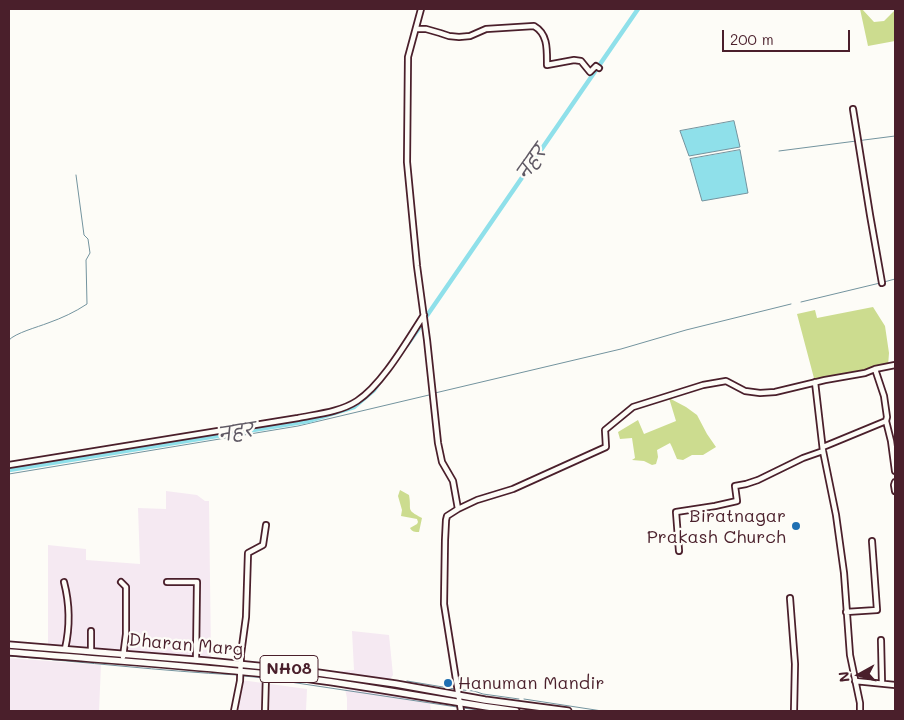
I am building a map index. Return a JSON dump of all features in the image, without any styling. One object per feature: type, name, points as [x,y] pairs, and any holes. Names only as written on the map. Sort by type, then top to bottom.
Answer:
[{"type":"main road","name":"Dharan Marg","points":[[9,645],[241,664],[310,672],[564,711]]},
{"type":"main road","name":"NH08","points":[[9,652],[310,679],[516,711]]},
{"type":"main road","points":[[310,672],[310,679]]},
{"type":"street","points":[[421,9],[408,57],[407,162],[438,443],[442,462],[454,481],[458,509]]},
{"type":"street","points":[[416,29],[426,29],[459,37],[470,36],[486,29],[534,26],[540,29],[546,41],[547,65],[574,60],[581,61],[590,72],[597,67]]},
{"type":"street","points":[[853,109],[882,283]]},
{"type":"street","points":[[9,465],[298,418],[342,408],[357,401],[375,385],[424,315]]},
{"type":"street","points":[[461,711],[444,604],[447,516],[477,500],[513,489],[606,447],[605,430],[632,407],[702,385],[726,381],[745,391],[775,392],[895,365]]},
{"type":"street","points":[[875,369],[884,396],[886,421],[895,471]]},
{"type":"street","points":[[816,382],[823,449],[836,515],[844,573],[850,655],[860,711]]},
{"type":"street","points":[[679,551],[676,512],[737,501],[735,486],[758,480],[886,421]]},
{"type":"street","points":[[895,482],[895,491]]},
{"type":"street","points":[[234,711],[240,681],[246,617],[248,553],[263,544],[266,525]]},
{"type":"street","points":[[846,612],[878,610],[872,541]]},
{"type":"street","points":[[64,582],[68,597],[69,632],[65,649]]},
{"type":"street","points":[[122,582],[126,587],[126,634],[123,661]]},
{"type":"street","points":[[167,582],[197,582],[196,660]]},
{"type":"street","points":[[790,598],[795,664],[794,711]]},
{"type":"street","points":[[90,651],[91,631]]},
{"type":"street","points":[[881,640],[882,684]]},
{"type":"street","points":[[265,711],[266,674]]},
{"type":"street","points":[[855,681],[895,685]]},
{"type":"shaded area","points":[[166,491],[197,495],[205,501],[209,501],[211,657],[48,645],[48,545],[86,549],[86,560],[140,564],[138,508],[166,509]]},
{"type":"shaded area","points":[[352,631],[389,635],[393,675],[389,681],[342,676],[341,671],[354,670]]},
{"type":"shaded area","points":[[9,658],[101,665],[99,711],[9,711]]},
{"type":"shaded area","points":[[241,680],[307,689],[306,711],[234,711]]},
{"type":"shaded area","points":[[343,680],[396,684],[428,690],[431,711],[347,711],[347,698]]},
{"type":"green space","points":[[860,9],[874,22],[884,21],[895,10],[895,41],[868,46]]},
{"type":"green space","points":[[873,307],[885,326],[889,353],[888,366],[815,382],[797,314],[815,310],[817,318]]},
{"type":"green space","points":[[669,398],[697,415],[716,447],[703,455],[692,455],[683,460],[677,459],[670,443],[657,450],[656,464],[652,465],[644,461],[632,460],[635,458],[632,438],[620,439],[618,432],[638,420],[644,434],[676,421]]},
{"type":"green space","points":[[400,490],[409,495],[411,511],[422,518],[419,532],[415,532],[410,528],[417,524],[417,519],[401,516],[402,510],[398,496]]},
{"type":"water","points":[[734,121],[740,147],[689,156],[680,131]]},
{"type":"water","points":[[740,150],[748,193],[702,201],[690,159]]},
{"type":"waterway","name":"नहर","points":[[426,317],[638,9]]},
{"type":"waterway","points":[[779,151],[895,136]]},
{"type":"waterway","points":[[9,340],[21,333],[63,317],[87,304],[86,260],[90,253],[88,239],[84,235],[76,175]]},
{"type":"waterway","points":[[884,282],[895,279]]},
{"type":"waterway","points":[[801,302],[880,283]]},
{"type":"waterway","points":[[435,393],[621,349],[686,330],[791,304]]},
{"type":"waterway","name":"नहर","points":[[407,345],[422,324]]},
{"type":"waterway","name":"नहर","points":[[9,470],[308,421],[354,407],[374,390],[379,383]]},
{"type":"waterway","name":"नहर","points":[[9,474],[298,426],[429,395]]},
{"type":"waterway","points":[[9,656],[237,675]]},
{"type":"waterway","points":[[243,676],[265,678]]},
{"type":"waterway","points":[[270,679],[457,707]]},
{"type":"waterway","points":[[407,681],[455,689]]},
{"type":"waterway","points":[[463,690],[519,699]]},
{"type":"waterway","points":[[524,699],[602,711]]},
{"type":"waterway","points":[[463,708],[486,711]]},
{"type":"place","name":"Biratnagar Prakash Church","points":[[796,526]]},
{"type":"place","name":"Hanuman Mandir","points":[[448,683]]}]
